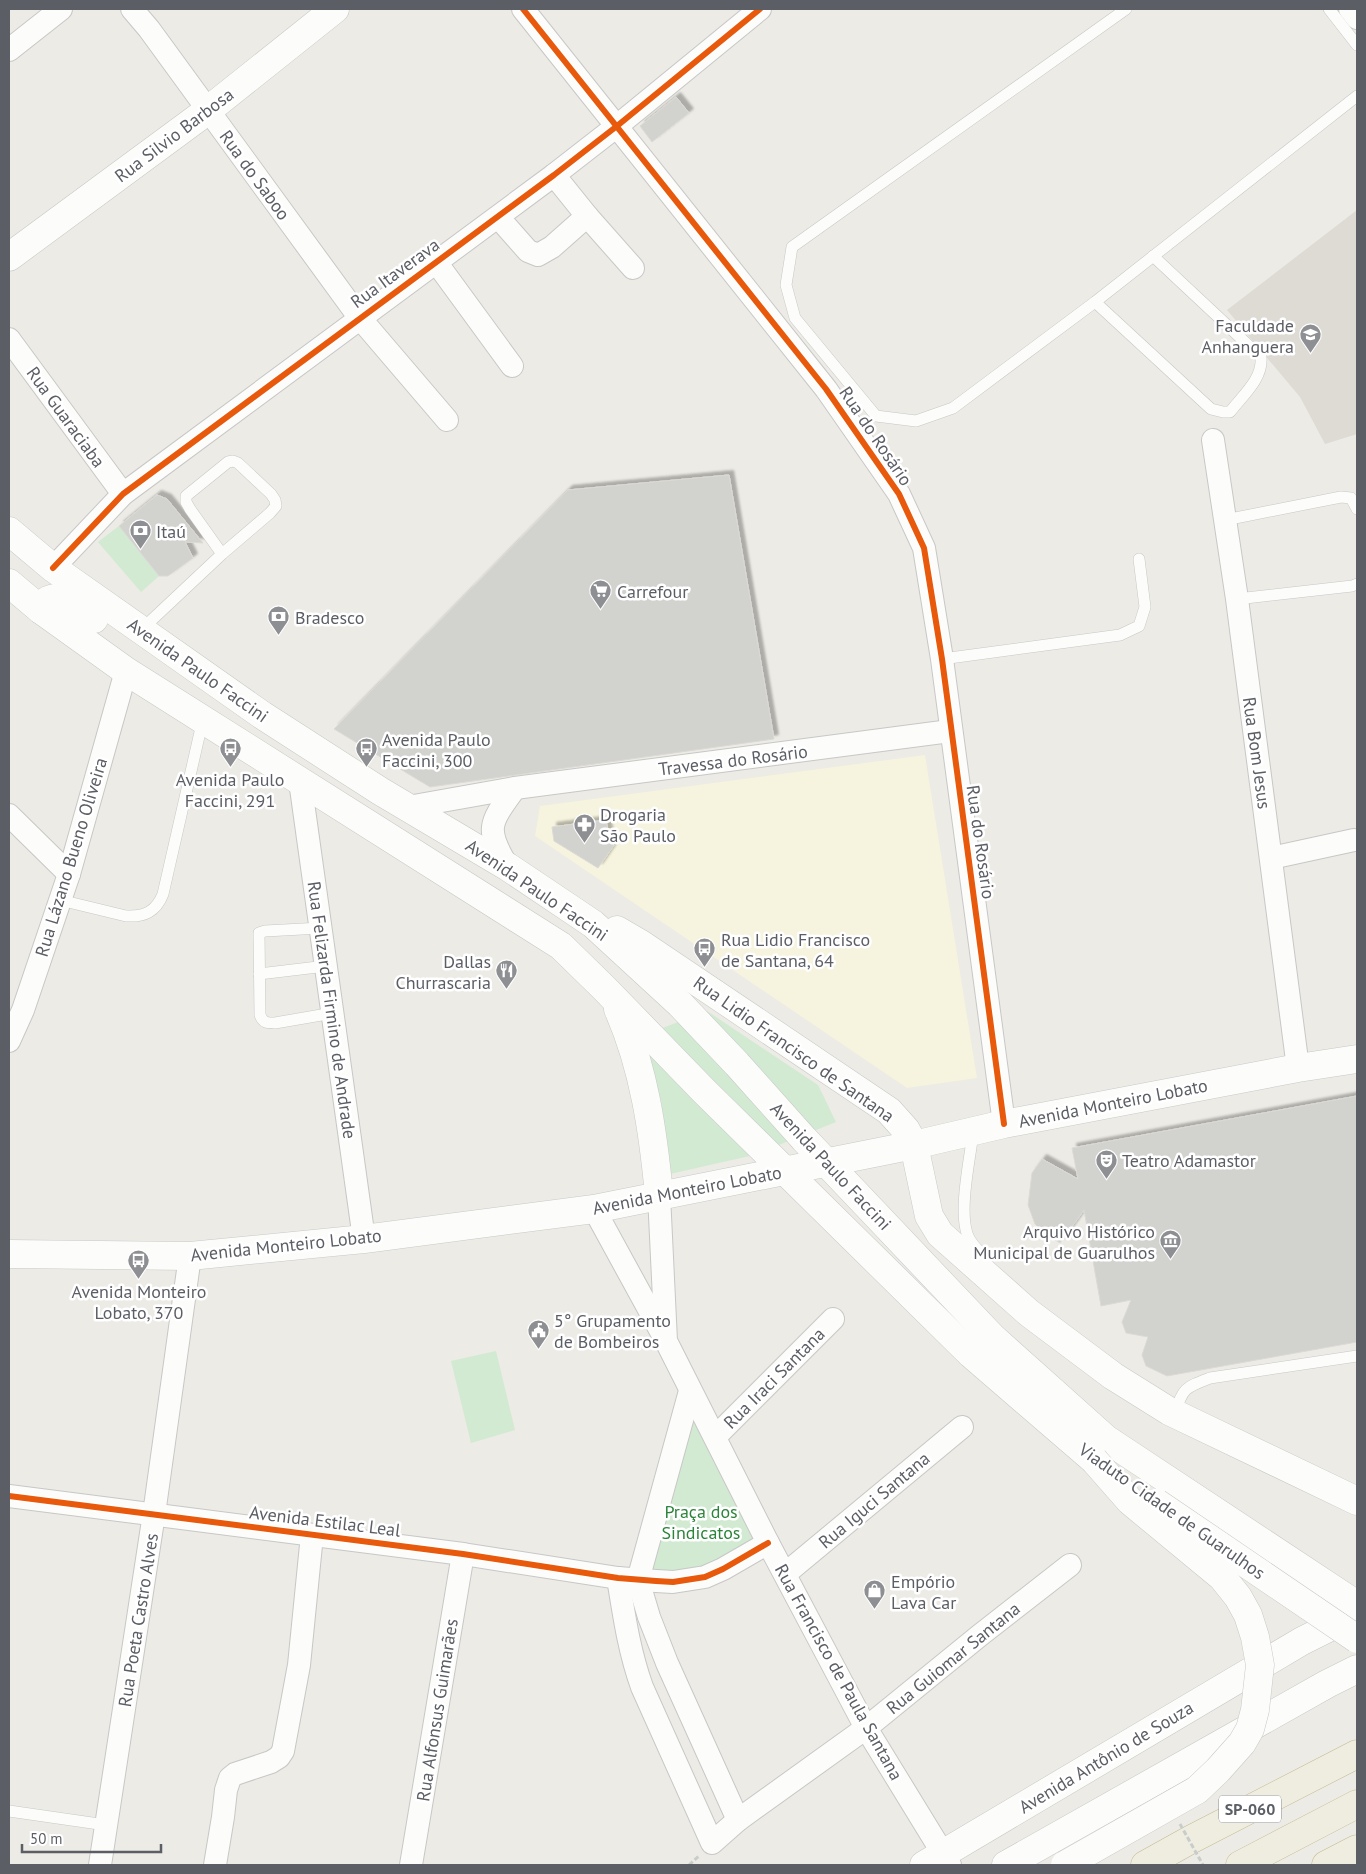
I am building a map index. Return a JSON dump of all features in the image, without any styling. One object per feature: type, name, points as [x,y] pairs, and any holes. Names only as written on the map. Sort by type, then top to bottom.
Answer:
[{"type":"highway","name":"SP-060","points":[[1145,1865],[1357,1754]]},
{"type":"highway","name":"SP-060","points":[[1240,1865],[1357,1804]]},
{"type":"highway","points":[[1326,1865],[1357,1849]]},
{"type":"main road","name":"Rua Silvio Barbosa","points":[[9,257],[208,111],[336,9]]},
{"type":"main road","name":"Avenida Paulo Faccini","points":[[9,531],[53,568],[262,715],[380,791],[508,867],[593,924],[680,1004],[827,1162],[982,1345]]},
{"type":"main road","name":"Avenida Paulo Faccini","points":[[9,583],[41,610],[126,671],[561,946],[785,1170],[982,1345]]},
{"type":"main road","points":[[41,610],[53,598],[65,598],[198,691],[224,707],[239,713],[262,715]]},
{"type":"main road","points":[[244,746],[263,746],[279,752],[338,790],[361,801],[369,800],[380,791]]},
{"type":"main road","name":"Rua Lidio Francisco de Santana","points":[[593,924],[606,926],[630,937],[889,1111],[906,1130],[914,1146],[929,1216],[940,1234],[1029,1314],[1114,1376],[1172,1412],[1357,1501]]},
{"type":"main road","points":[[612,996],[633,1049],[645,1091],[653,1135],[660,1195]]},
{"type":"main road","name":"Avenida Monteiro Lobato","points":[[9,1254],[190,1256],[364,1239],[594,1209],[914,1146],[1004,1124],[1298,1068],[1357,1059]]},
{"type":"main road","name":"Viaduto Cidade de Guarulhos","points":[[982,1345],[1094,1460],[1357,1639]]},
{"type":"main road","name":"Viaduto Cidade de Guarulhos","points":[[982,1345],[1106,1439],[1357,1605]]},
{"type":"main road","points":[[1065,1865],[1197,1790],[1218,1770],[1242,1743],[1250,1729],[1256,1710],[1260,1666],[1255,1637],[1248,1615],[1238,1597],[1222,1577],[1130,1501],[1094,1460]]},
{"type":"main road","name":"Avenida Antônio de Souza","points":[[939,1862],[1288,1649],[1357,1613]]},
{"type":"main road","points":[[1006,1865],[1327,1684],[1357,1669]]},
{"type":"street","points":[[9,50],[61,9]]},
{"type":"street","name":"Rua do Saboo","points":[[132,9],[149,29],[359,317],[447,420]]},
{"type":"street","name":"Rua do Rosário","points":[[523,9],[826,389],[899,494],[924,548],[942,659],[950,731],[1004,1124]]},
{"type":"street","name":"Rua Itaverava","points":[[53,568],[123,494],[359,317],[554,175],[760,9]]},
{"type":"street","points":[[1350,9],[1357,18]]},
{"type":"street","points":[[554,175],[633,268]]},
{"type":"street","points":[[498,217],[528,250],[538,255],[552,247],[588,216]]},
{"type":"street","points":[[436,262],[512,366]]},
{"type":"street","name":"Rua Guaraciaba","points":[[9,339],[123,494]]},
{"type":"street","name":"Rua Bom Jesus","points":[[1213,440],[1237,599],[1298,1068]]},
{"type":"street","name":"Rua Lázano Bueno Oliveira","points":[[9,1041],[16,1003],[60,900],[69,874],[126,671]]},
{"type":"street","name":"Travessa do Rosário","points":[[408,807],[515,788],[950,731]]},
{"type":"street","name":"Rua Felizarda Firmino de Andrade","points":[[300,781],[364,1239]]},
{"type":"street","points":[[508,867],[497,850],[492,826],[495,816],[515,788]]},
{"type":"street","points":[[9,815],[69,874]]},
{"type":"street","points":[[1271,858],[1354,840]]},
{"type":"street","name":"Rua Francisco de Paula Santana","points":[[660,1195],[666,1341]]},
{"type":"street","name":"Rua Francisco de Paula Santana","points":[[594,1209],[666,1341],[768,1543],[939,1862]]},
{"type":"street","name":"Rua Poeta Castro Alves","points":[[100,1865],[154,1514],[190,1256]]},
{"type":"street","name":"Rua Iraci Santana","points":[[714,1438],[832,1319]]},
{"type":"street","points":[[690,1391],[628,1579],[649,1617],[667,1663],[738,1820]]},
{"type":"street","name":"Rua Iguci Santana","points":[[785,1574],[962,1427]]},
{"type":"street","name":"Avenida Estilac Leal","points":[[9,1496],[463,1554],[628,1579],[673,1582],[706,1577],[768,1543]]},
{"type":"street","points":[[215,1865],[226,1790],[230,1778],[235,1774],[271,1762],[280,1757],[283,1752],[299,1665],[312,1535]]},
{"type":"street","name":"Rua Alfonsus Guimarães","points":[[411,1865],[463,1554]]},
{"type":"street","name":"Rua Guiomar Santana","points":[[628,1579],[626,1630],[635,1667],[642,1687],[712,1843],[738,1820],[866,1728],[978,1636],[1070,1565]]},
{"type":"lane","points":[[1126,9],[792,247],[786,285],[795,318],[876,416],[916,421],[952,408],[1095,302],[1357,96]]},
{"type":"lane","points":[[1328,9],[1357,45]]},
{"type":"lane","points":[[1095,302],[1211,409],[1230,412],[1258,376],[1261,357],[1153,256]]},
{"type":"lane","points":[[141,630],[222,554],[270,514],[276,506],[271,494],[238,463],[233,461],[228,462],[186,496],[186,502],[190,509],[222,554]]},
{"type":"lane","points":[[1225,520],[1341,497],[1352,498],[1357,509]]},
{"type":"lane","points":[[942,659],[1120,635],[1140,626],[1145,607],[1140,559]]},
{"type":"lane","points":[[1237,599],[1357,584]]},
{"type":"lane","points":[[60,900],[126,916],[146,914],[159,904],[163,894],[203,719]]},
{"type":"lane","points":[[321,928],[265,931],[259,933],[260,1015],[266,1023],[332,1013]]},
{"type":"lane","points":[[259,974],[326,966]]},
{"type":"lane","points":[[973,1131],[967,1178],[966,1228],[968,1237],[973,1244],[995,1266]]},
{"type":"lane","points":[[1064,1325],[1093,1346]]},
{"type":"lane","points":[[1172,1412],[1180,1395],[1190,1385],[1210,1378],[1357,1356]]},
{"type":"lane","points":[[1126,1370],[1150,1386],[1164,1400],[1172,1412]]},
{"type":"lane","points":[[9,1811],[106,1825]]},
{"type":"path","points":[[1178,1820],[1203,1865]]},
{"type":"shaded area","name":"Faculdade Anhanguera","points":[[1357,210],[1357,434],[1325,444],[1300,397],[1227,310]]},
{"type":"shaded area","points":[[925,755],[977,1078],[907,1088],[535,836],[540,806]]},
{"type":"green space","points":[[119,526],[159,576],[141,592],[98,542]]},
{"type":"green space","points":[[707,1011],[818,1085],[836,1122],[754,1155],[670,1174],[661,1100],[639,1037]]},
{"type":"green space","points":[[496,1351],[515,1430],[471,1443],[451,1361]]},
{"type":"green space","name":"Praça dos Sindicatos","points":[[691,1410],[759,1542],[688,1573],[641,1570]]},
{"type":"building","points":[[676,97],[689,113],[652,142],[640,126]]},
{"type":"building","name":"Carrefour","points":[[729,475],[774,739],[430,787],[334,729],[568,490]]},
{"type":"building","points":[[157,495],[167,499],[203,543],[185,542],[193,558],[168,576],[159,576],[119,526]]},
{"type":"building","points":[[606,820],[610,842],[614,845],[598,868],[554,841],[552,827]]},
{"type":"building","points":[[1357,1096],[1357,1342],[1167,1376],[1146,1366],[1142,1355],[1148,1337],[1126,1333],[1122,1322],[1131,1300],[1101,1306],[1084,1210],[1060,1243],[1035,1224],[1028,1205],[1032,1173],[1042,1159],[1078,1179],[1072,1148]]},
{"type":"cycle path","points":[[523,9],[826,389],[899,494],[924,548],[942,659],[1004,1124]]},
{"type":"cycle path","points":[[53,568],[123,494],[554,175],[760,9]]},
{"type":"cycle path","points":[[9,1496],[463,1554],[618,1578],[656,1581],[673,1582],[705,1577],[723,1569],[768,1543]]},
{"type":"place","name":"Faculdade Anhanguera","points":[[1310,354]]},
{"type":"place","name":"Itaú","points":[[140,550]]},
{"type":"place","name":"Carrefour","points":[[601,610]]},
{"type":"place","name":"Bradesco","points":[[279,636]]},
{"type":"place","name":"Avenida Paulo Faccini, 291","points":[[230,768]]},
{"type":"place","name":"Avenida Paulo Faccini, 300","points":[[366,768]]},
{"type":"place","name":"Drogaria São Paulo","points":[[584,843]]},
{"type":"place","name":"Rua Lidio Francisco de Santana, 64","points":[[705,968]]},
{"type":"place","name":"Dallas Churrascaria","points":[[507,990]]},
{"type":"place","name":"Teatro Adamastor","points":[[1106,1179]]},
{"type":"place","name":"Arquivo Histórico Municipal de Guarulhos","points":[[1171,1260]]},
{"type":"place","name":"Avenida Monteiro Lobato, 370","points":[[139,1280]]},
{"type":"place","name":"5° Grupamento de Bombeiros","points":[[538,1349]]},
{"type":"place","name":"Empório Lava Car","points":[[875,1610]]}]
